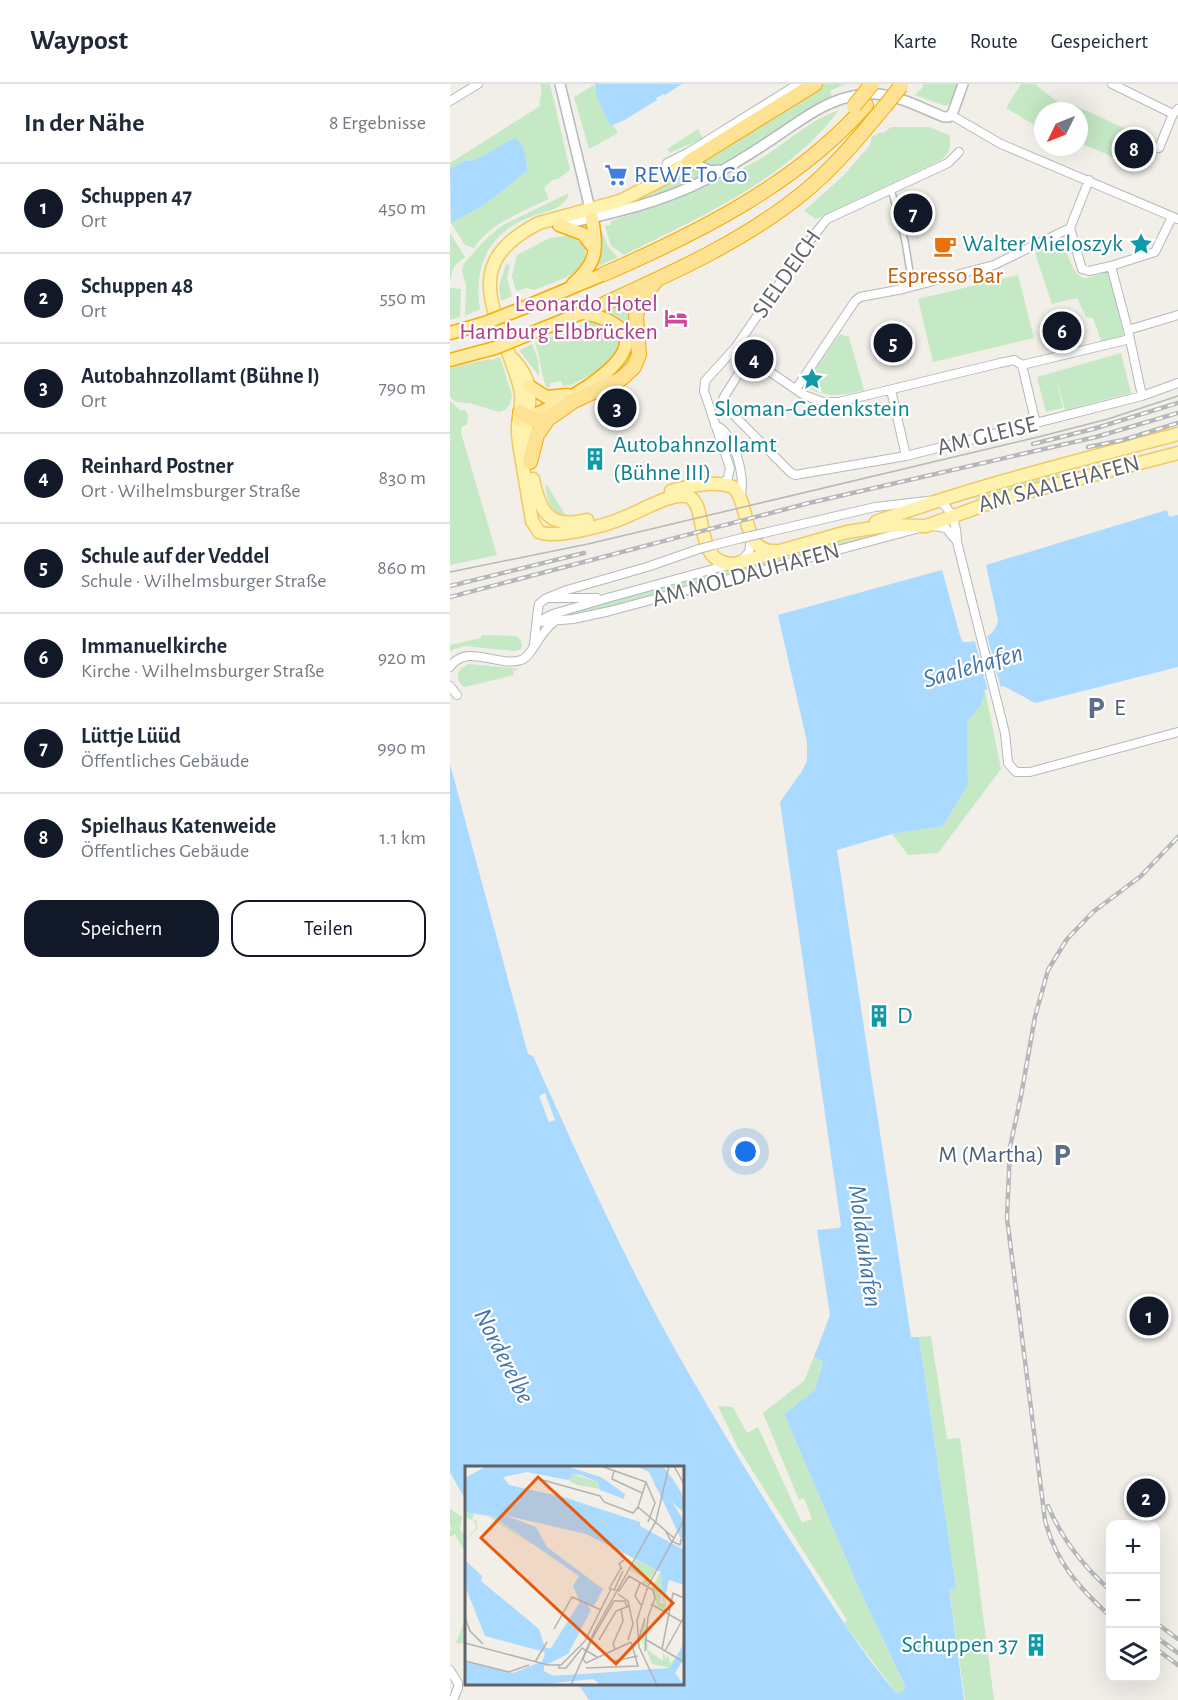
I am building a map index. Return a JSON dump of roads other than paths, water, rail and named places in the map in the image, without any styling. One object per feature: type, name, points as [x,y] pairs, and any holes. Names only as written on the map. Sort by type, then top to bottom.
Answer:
[{"type":"highway","points":[[689,162],[815,84]]},
{"type":"highway","points":[[450,333],[485,323],[604,274],[672,242],[758,195],[848,126],[872,84]]},
{"type":"highway","points":[[860,106],[884,84]]},
{"type":"highway","points":[[450,360],[495,348],[583,313],[727,244],[804,192],[833,165],[902,85]]},
{"type":"highway","points":[[566,291],[589,268],[593,259],[591,214]]},
{"type":"highway","points":[[559,225],[583,234],[594,249]]},
{"type":"highway","points":[[522,417],[541,421],[548,419],[574,401],[621,379],[634,367],[639,355],[636,315],[641,301],[656,280]]},
{"type":"highway","points":[[522,417],[549,410],[613,368],[622,357],[626,347],[623,333],[614,322],[601,316],[583,313]]},
{"type":"highway","points":[[529,386],[546,397],[575,393]]},
{"type":"highway","points":[[530,462],[537,435],[548,419]]},
{"type":"main road","points":[[689,162],[663,179],[591,214],[539,223],[515,239],[495,262],[490,275],[491,305],[520,386],[522,417],[534,487],[543,508],[552,518],[564,524],[576,523],[615,513],[652,496],[694,486],[718,485],[732,488],[740,496],[746,538],[764,550],[777,551]]},
{"type":"main road","points":[[515,239],[559,225]]},
{"type":"main road","points":[[509,353],[525,374],[529,386],[530,398],[518,432],[533,524],[540,532],[557,535],[619,520],[656,502],[684,496],[690,497],[695,502],[707,548],[718,562],[734,564],[847,532],[945,510]]},
{"type":"main road","name":"AM SAALEHAFEN","points":[[945,510],[1046,468],[1178,434]]},
{"type":"main road","name":"AM SAALEHAFEN","points":[[945,510],[987,503],[1178,453]]},
{"type":"main road","points":[[695,502],[705,490],[718,485]]},
{"type":"main road","name":"AM MOLDAUHAFEN","points":[[926,526],[945,510]]},
{"type":"main road","points":[[847,532],[892,525],[926,526]]},
{"type":"street","points":[[450,101],[478,84]]},
{"type":"street","points":[[560,84],[591,214]]},
{"type":"street","points":[[663,179],[667,163],[689,152],[798,84]]},
{"type":"street","points":[[559,225],[591,214],[647,203],[707,179],[753,153],[823,106],[858,94],[897,97],[946,118],[951,115],[963,84]]},
{"type":"street","points":[[1112,84],[1175,112],[1159,148],[1151,147]]},
{"type":"street","points":[[951,115],[1001,144],[1089,180],[1175,218],[1155,252],[1111,266],[1089,271],[1082,269],[1070,228],[1089,180]]},
{"type":"street","name":"SIELDEICH","points":[[715,425],[704,391],[704,383],[735,348],[824,221],[834,214],[948,163],[959,152]]},
{"type":"street","points":[[689,162],[711,171],[722,170]]},
{"type":"street","points":[[891,189],[905,241],[911,278],[902,283],[903,289]]},
{"type":"street","points":[[796,389],[855,301],[860,297],[903,289],[994,265],[1070,228]]},
{"type":"street","points":[[1111,266],[1142,396]]},
{"type":"street","points":[[1022,365],[1129,335],[1178,315]]},
{"type":"street","points":[[735,348],[804,395],[823,402],[839,402],[1014,360],[1022,365],[1036,424]]},
{"type":"street","name":"AM GLEISE","points":[[749,357],[722,401],[725,409],[793,474],[906,456],[1142,396],[1178,383]]},
{"type":"street","points":[[891,390],[906,456]]},
{"type":"street","points":[[715,425],[730,468],[728,478],[718,485]]},
{"type":"street","points":[[715,425],[725,430],[734,446],[743,485],[740,496]]},
{"type":"street","name":"AM MOLDAUHAFEN","points":[[545,598],[707,548],[875,507],[945,510]]},
{"type":"street","points":[[945,510],[955,523],[957,542],[1005,733],[1008,763],[1011,768],[1016,772],[1026,773],[1178,732]]},
{"type":"street","name":"AM SAALEHAFEN","points":[[945,510],[951,533],[957,542]]},
{"type":"street","points":[[926,526],[942,526],[951,533]]},
{"type":"street","name":"AM MOLDAUHAFEN","points":[[537,622],[621,608],[893,537],[926,526]]},
{"type":"street","points":[[537,622],[559,612],[698,572],[734,564],[744,559],[749,552],[746,538]]},
{"type":"street","points":[[698,572],[706,565],[707,548]]},
{"type":"street","points":[[534,644],[539,604],[545,598],[564,600],[611,597]]},
{"type":"street","points":[[450,667],[456,659],[465,656],[521,660],[529,655],[544,630],[559,620]]},
{"type":"street","points":[[450,686],[458,695]]},
{"type":"street","points":[[450,1670],[458,1683],[453,1700]]},
{"type":"street","points":[[450,1690],[458,1683]]},
{"type":"water","points":[[595,84],[682,84],[656,98],[657,100],[623,121],[610,126],[597,97]]},
{"type":"water","points":[[514,138],[523,148],[527,171],[486,204],[451,223],[450,169],[466,160],[473,161]]},
{"type":"water","points":[[1167,510],[1169,517],[1178,515],[1178,667],[1035,703],[1004,686],[985,690],[981,705],[967,721],[968,785],[943,826],[892,834],[837,850],[911,1337],[919,1337],[956,1588],[949,1589],[964,1700],[589,1700],[579,1685],[684,1685],[684,1466],[465,1466],[465,1499],[450,1472],[450,764],[528,1054],[533,1056],[595,1192],[662,1326],[694,1383],[832,1605],[897,1694],[905,1689],[904,1684],[862,1595],[784,1414],[815,1390],[823,1362],[814,1357],[830,1315],[817,1230],[839,1228],[841,1225],[780,802],[807,761],[807,742],[778,615],[942,570],[961,639],[963,642],[975,641],[990,634],[998,620],[986,565]]},
{"type":"tram line","points":[[450,572],[588,544],[1042,436],[1108,419],[1178,396]]},
{"type":"railway","points":[[1033,444],[1093,429],[1178,403]]},
{"type":"railway","points":[[450,597],[809,503],[1096,437],[1178,413]]},
{"type":"railway","points":[[1088,447],[1123,440],[1178,423]]},
{"type":"railway","points":[[450,586],[584,553]]},
{"type":"railway","points":[[1106,1612],[1078,1584],[1062,1561],[1049,1535],[1045,1520],[1007,1218],[1010,1147],[1035,1017],[1048,970],[1067,939],[1093,912],[1141,876],[1178,837]]},
{"type":"railway","points":[[1048,1506],[1074,1552],[1106,1586]]},
{"type":"railway","points":[[1160,1626],[1178,1639]]},
{"type":"railway","points":[[1160,1640],[1178,1653]]},
{"type":"railway","points":[[1160,1652],[1178,1665]]},
{"type":"place","name":"Spielhaus Katenweide","points":[[1134,149]]},
{"type":"place","name":"REWE To Go","points":[[616,175]]},
{"type":"place","name":"Lüttje Lüüd","points":[[913,213]]},
{"type":"place","name":"Walter Mieloszyk","points":[[1141,244]]},
{"type":"place","name":"Espresso Bar","points":[[945,246]]},
{"type":"place","name":"Leonardo Hotel Hamburg Elbbrücken","points":[[676,318]]},
{"type":"place","name":"Immanuelkirche","points":[[1062,331]]},
{"type":"place","name":"Schule auf der Veddel","points":[[893,343]]},
{"type":"place","name":"Reinhard Postner","points":[[754,359]]},
{"type":"place","name":"Sloman-Gedenkstein","points":[[812,379]]},
{"type":"place","name":"Autobahnzollamt (Bühne I)","points":[[617,408]]},
{"type":"place","name":"Autobahnzollamt (Bühne III)","points":[[595,459]]},
{"type":"place","name":"E","points":[[1096,708]]},
{"type":"place","name":"D","points":[[879,1016]]},
{"type":"place","name":"M (Martha)","points":[[1062,1155]]},
{"type":"place","name":"Schuppen 47","points":[[1149,1316]]},
{"type":"place","name":"Schuppen 48","points":[[1146,1498]]},
{"type":"place","name":"Schuppen 37","points":[[1036,1645]]},
{"type":"water label","name":"Saalehafen","points":[[973,666]]},
{"type":"water label","name":"Moldauhafen","points":[[865,1246]]},
{"type":"water label","name":"Norderelbe","points":[[504,1356]]}]
